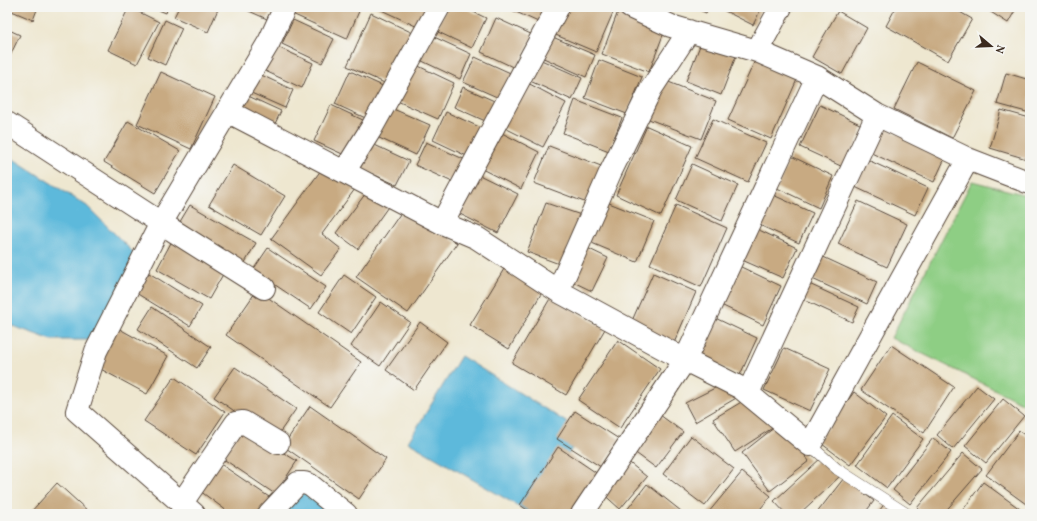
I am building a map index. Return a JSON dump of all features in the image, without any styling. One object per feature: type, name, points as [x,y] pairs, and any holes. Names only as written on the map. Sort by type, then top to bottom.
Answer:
[{"type":"street","points":[[278,444],[243,422],[236,423],[187,509],[77,411],[96,351],[161,223],[269,42],[285,7]]},
{"type":"street","points":[[344,172],[371,129],[440,7]]},
{"type":"street","points":[[442,223],[558,7]]},
{"type":"street","points":[[630,7],[671,26],[757,51],[817,76],[877,115],[968,159],[1030,182]]},
{"type":"street","points":[[757,51],[781,7]]},
{"type":"street","points":[[558,291],[610,174],[651,88],[689,31]]},
{"type":"street","points":[[582,514],[685,360],[817,76]]},
{"type":"street","points":[[227,111],[442,223],[477,238],[558,291],[748,393],[810,445],[968,159]]},
{"type":"street","points":[[748,393],[877,115]]},
{"type":"street","points":[[7,123],[264,288]]},
{"type":"street","points":[[269,514],[298,483],[304,483],[310,485],[346,514]]},
{"type":"lane","points":[[810,445],[837,469],[907,514]]},
{"type":"green space","points":[[972,181],[1030,196],[1030,407],[891,338]]},
{"type":"water","points":[[7,155],[87,206],[134,253],[101,340],[52,340],[7,324]]},
{"type":"water","points":[[461,356],[582,432],[532,514],[408,442]]},
{"type":"water","points":[[305,491],[335,514],[282,514]]},
{"type":"building","points":[[7,7],[38,7],[33,20],[7,9]]},
{"type":"building","points":[[129,7],[159,22],[137,64],[108,50]]},
{"type":"building","points":[[151,7],[168,7],[166,13]]},
{"type":"building","points":[[179,7],[219,7],[208,32],[174,17]]},
{"type":"building","points":[[240,7],[273,7],[267,19]]},
{"type":"building","points":[[290,7],[356,7],[360,9],[347,39],[288,12]]},
{"type":"building","points":[[375,7],[433,7],[422,29]]},
{"type":"building","points":[[447,7],[463,7],[486,18],[472,48],[436,31]]},
{"type":"building","points":[[505,7],[555,7],[547,26]]},
{"type":"building","points":[[562,7],[615,8],[596,52],[551,33]]},
{"type":"building","points":[[693,7],[709,7],[706,13]]},
{"type":"building","points":[[717,7],[762,7],[753,25]]},
{"type":"building","points":[[896,7],[951,7],[972,19],[948,61],[886,26]]},
{"type":"building","points":[[987,7],[1017,7],[1008,23],[986,9]]},
{"type":"building","points":[[619,9],[666,27],[649,72],[602,54]]},
{"type":"building","points":[[838,11],[867,28],[842,74],[812,57]]},
{"type":"building","points":[[371,13],[415,34],[391,86],[347,66]]},
{"type":"building","points":[[496,18],[533,35],[517,69],[481,52]]},
{"type":"building","points":[[165,20],[182,28],[165,65],[148,57]]},
{"type":"building","points":[[293,20],[334,39],[322,63],[282,44]]},
{"type":"building","points":[[7,29],[20,35],[7,62]]},
{"type":"building","points":[[548,35],[595,55],[586,77],[539,56]]},
{"type":"building","points":[[432,36],[471,54],[460,79],[420,60]]},
{"type":"building","points":[[701,43],[736,56],[721,95],[686,81]]},
{"type":"building","points":[[273,45],[313,63],[302,88],[261,69]]},
{"type":"building","points":[[757,56],[799,75],[771,139],[728,120]]},
{"type":"building","points":[[475,57],[517,76],[506,101],[463,82]]},
{"type":"building","points":[[539,59],[582,78],[572,100],[530,81]]},
{"type":"building","points":[[599,60],[642,77],[627,114],[585,98]]},
{"type":"building","points":[[917,62],[976,91],[952,138],[894,109]]},
{"type":"building","points":[[412,63],[454,83],[438,119],[395,100]]},
{"type":"building","points":[[350,71],[387,88],[372,121],[335,104]]},
{"type":"building","points":[[161,72],[215,97],[191,149],[137,124]]},
{"type":"building","points":[[257,73],[293,90],[285,108],[249,92]]},
{"type":"building","points":[[1006,73],[1030,80],[1030,113],[997,104]]},
{"type":"building","points":[[661,79],[716,101],[701,139],[646,118]]},
{"type":"building","points":[[522,80],[566,103],[543,147],[499,125]]},
{"type":"building","points":[[463,87],[501,104],[492,124],[454,107]]},
{"type":"building","points":[[246,95],[281,111],[273,128],[238,112]]},
{"type":"building","points":[[575,100],[622,118],[609,151],[563,133]]},
{"type":"building","points":[[331,105],[365,121],[349,157],[314,141]]},
{"type":"building","points":[[820,105],[864,126],[845,168],[800,147]]},
{"type":"building","points":[[391,108],[430,125],[416,155],[377,137]]},
{"type":"building","points":[[1001,110],[1030,118],[1030,160],[990,148]]},
{"type":"building","points":[[446,112],[486,130],[473,159],[433,140]]},
{"type":"building","points":[[713,119],[766,143],[748,182],[695,158]]},
{"type":"building","points":[[128,121],[180,151],[155,193],[104,162]]},
{"type":"building","points":[[879,125],[946,156],[934,182],[867,151]]},
{"type":"building","points":[[647,126],[692,146],[661,216],[616,195]]},
{"type":"building","points":[[496,130],[539,152],[521,189],[478,167]]},
{"type":"building","points":[[366,141],[409,161],[397,185],[355,166]]},
{"type":"building","points":[[426,142],[470,162],[459,185],[415,165]]},
{"type":"building","points":[[549,146],[601,166],[587,203],[534,183]]},
{"type":"building","points":[[791,156],[833,176],[819,208],[777,188]]},
{"type":"building","points":[[868,160],[928,188],[915,215],[855,187]]},
{"type":"building","points":[[692,164],[738,185],[722,221],[676,200]]},
{"type":"building","points":[[233,165],[285,196],[261,235],[209,205]]},
{"type":"building","points":[[324,166],[355,189],[322,234],[341,249],[321,275],[271,239]]},
{"type":"building","points":[[473,172],[518,194],[498,233],[454,211]]},
{"type":"building","points":[[369,189],[390,204],[358,249],[336,233]]},
{"type":"building","points":[[771,194],[813,213],[799,243],[757,224]]},
{"type":"building","points":[[604,201],[654,221],[637,262],[587,241]]},
{"type":"building","points":[[858,201],[907,224],[887,267],[838,244]]},
{"type":"building","points":[[546,203],[581,215],[562,265],[527,252]]},
{"type":"building","points":[[190,205],[256,243],[242,268],[175,230]]},
{"type":"building","points":[[676,205],[727,228],[701,287],[650,264]]},
{"type":"building","points":[[405,207],[457,243],[408,313],[356,277]]},
{"type":"building","points":[[757,229],[797,248],[783,278],[742,260]]},
{"type":"building","points":[[173,239],[226,269],[209,299],[157,269]]},
{"type":"building","points":[[583,246],[608,258],[592,291],[567,279]]},
{"type":"building","points":[[268,248],[326,287],[311,309],[253,270]]},
{"type":"building","points":[[819,255],[877,282],[867,304],[808,277]]},
{"type":"building","points":[[507,264],[545,287],[509,349],[470,325]]},
{"type":"building","points":[[739,266],[781,286],[763,325],[721,305]]},
{"type":"building","points":[[149,273],[202,306],[190,326],[136,293]]},
{"type":"building","points":[[653,273],[696,292],[674,343],[631,323]]},
{"type":"building","points":[[344,275],[376,297],[351,334],[319,312]]},
{"type":"building","points":[[807,283],[859,307],[852,322],[800,298]]},
{"type":"building","points":[[257,290],[361,362],[330,407],[226,335]]},
{"type":"building","points":[[551,297],[605,329],[566,395],[512,363]]},
{"type":"building","points":[[381,302],[410,322],[380,366],[351,346]]},
{"type":"building","points":[[152,307],[211,347],[197,368],[138,329]]},
{"type":"building","points":[[711,316],[757,338],[740,375],[693,354]]},
{"type":"building","points":[[420,322],[447,342],[414,390],[386,370]]},
{"type":"building","points":[[116,327],[168,356],[147,394],[95,366]]},
{"type":"building","points":[[618,340],[660,369],[620,428],[578,400]]},
{"type":"building","points":[[891,345],[954,387],[924,433],[861,390]]},
{"type":"building","points":[[784,348],[830,369],[810,411],[764,390]]},
{"type":"building","points":[[235,367],[296,409],[275,439],[214,397]]},
{"type":"building","points":[[174,377],[225,412],[196,455],[144,421]]},
{"type":"building","points":[[725,383],[738,397],[695,422],[685,403]]},
{"type":"building","points":[[977,386],[994,399],[953,449],[937,435]]},
{"type":"building","points":[[854,392],[886,417],[850,465],[818,441]]},
{"type":"building","points":[[748,398],[774,427],[735,452],[713,419]]},
{"type":"building","points":[[1003,399],[1024,416],[986,463],[965,446]]},
{"type":"building","points":[[310,406],[386,459],[359,499],[283,446]]},
{"type":"building","points":[[575,411],[619,439],[601,467],[557,439]]},
{"type":"building","points":[[660,415],[683,432],[656,468],[633,451]]},
{"type":"building","points":[[892,416],[923,439],[887,488],[857,465]]},
{"type":"building","points":[[780,423],[809,461],[770,491],[742,453]]},
{"type":"building","points":[[242,428],[297,461],[275,494],[222,458]]},
{"type":"building","points":[[1019,431],[1030,439],[1030,498],[1026,504],[986,475]]},
{"type":"building","points":[[691,436],[734,469],[705,506],[663,474]]},
{"type":"building","points":[[933,438],[951,452],[910,504],[893,490]]},
{"type":"building","points":[[558,447],[598,474],[572,514],[533,514],[520,505]]},
{"type":"building","points":[[963,453],[982,469],[943,514],[924,514],[917,508]]},
{"type":"building","points":[[821,458],[839,477],[799,514],[786,514],[774,501]]},
{"type":"building","points":[[626,460],[647,477],[620,509],[600,491]]},
{"type":"building","points":[[219,463],[272,499],[262,514],[231,514],[200,491]]},
{"type":"building","points":[[742,472],[771,496],[756,514],[709,514],[708,513]]},
{"type":"building","points":[[844,478],[874,501],[864,514],[816,514]]},
{"type":"building","points":[[983,482],[1020,509],[1016,514],[960,514]]},
{"type":"building","points":[[57,483],[89,512],[87,514],[29,514]]},
{"type":"building","points":[[647,484],[681,511],[679,514],[630,514],[626,511]]},
{"type":"building","points":[[885,503],[901,514],[877,514]]}]
